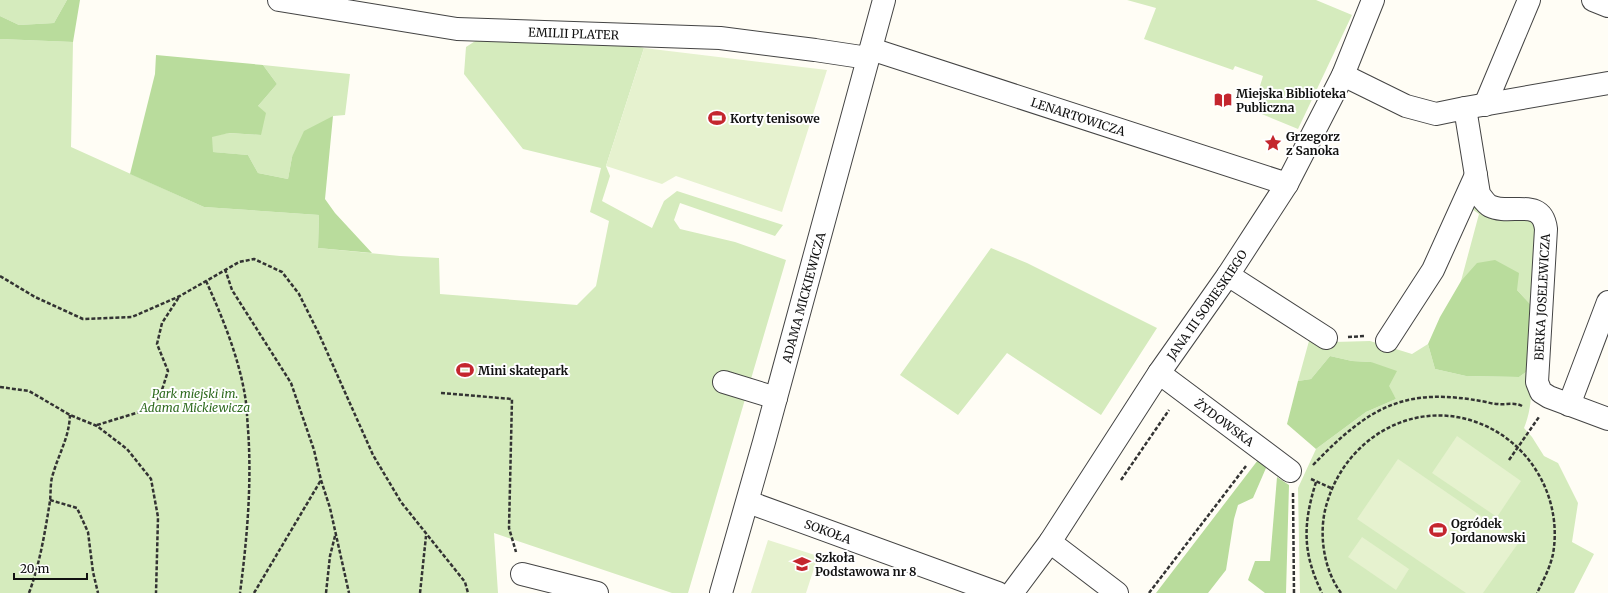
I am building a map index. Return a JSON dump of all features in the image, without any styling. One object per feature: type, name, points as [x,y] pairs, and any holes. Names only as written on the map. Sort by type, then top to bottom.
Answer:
[{"type":"street","name":"EMILII PLATER","points":[[279,0],[457,29],[720,38],[815,50],[869,53]]},
{"type":"street","name":"ADAMA MICKIEWICZA","points":[[721,593],[748,502],[884,0]]},
{"type":"street","name":"JANA III SOBIESKIEGO","points":[[1012,593],[1050,542],[1160,373],[1228,275],[1287,184],[1343,75],[1373,0]]},
{"type":"street","points":[[1475,106],[1528,0]]},
{"type":"street","points":[[1593,0],[1608,6]]},
{"type":"street","name":"LENARTOWICZA","points":[[869,53],[1287,184]]},
{"type":"street","points":[[1343,75],[1406,106],[1436,114],[1608,83]]},
{"type":"street","name":"BERKA JOSELEWICZA","points":[[1475,106],[1476,175],[1479,194],[1490,206],[1505,209],[1532,210],[1540,214],[1545,220],[1546,229],[1537,382],[1541,392],[1549,397],[1608,419]]},
{"type":"street","points":[[1387,341],[1433,270],[1476,175]]},
{"type":"street","points":[[1228,275],[1326,338]]},
{"type":"street","points":[[1569,405],[1608,302]]},
{"type":"street","name":"ŻYDOWSKA","points":[[1160,373],[1290,471]]},
{"type":"street","points":[[724,382],[776,398]]},
{"type":"street","name":"SOKOŁA","points":[[748,502],[998,593]]},
{"type":"street","points":[[1050,542],[1117,593]]},
{"type":"street","points":[[522,574],[597,593]]},
{"type":"path","points":[[0,276],[35,297],[83,319],[132,317],[180,296],[224,269],[239,262],[254,259],[282,272],[299,294],[319,334],[373,455],[401,502],[465,582],[468,593]]},
{"type":"path","points":[[224,269],[232,290],[291,384],[314,450],[321,480],[330,508],[335,536],[349,593]]},
{"type":"path","points":[[206,281],[221,314],[234,352],[245,396],[250,460],[248,512],[240,593]]},
{"type":"path","points":[[97,426],[146,410],[160,396],[168,371],[157,344],[162,323],[180,296]]},
{"type":"path","points":[[0,387],[29,391],[70,415],[97,426],[127,449],[151,479],[158,517],[156,593]]},
{"type":"path","points":[[1116,486],[1183,391]]},
{"type":"path","points":[[441,393],[512,399],[509,528],[522,574]]},
{"type":"path","points":[[1311,467],[1359,422],[1380,409],[1404,400],[1429,396],[1454,397],[1499,404],[1518,404],[1523,407]]},
{"type":"path","points":[[1509,460],[1539,417],[1534,414]]},
{"type":"path","points":[[29,593],[36,573],[50,500],[52,474],[64,447],[69,428],[70,415]]},
{"type":"path","points":[[1341,593],[1330,572],[1324,551],[1323,530],[1325,508],[1331,488],[1341,469],[1354,452],[1370,438],[1389,427],[1409,420],[1430,416],[1452,417],[1473,421],[1492,429],[1518,447],[1526,455],[1538,472],[1548,492],[1553,512],[1555,534],[1553,555],[1546,575],[1537,593]]},
{"type":"path","points":[[1148,593],[1259,448]]},
{"type":"path","points":[[1290,471],[1293,485],[1294,593]]},
{"type":"path","points":[[254,593],[321,480]]},
{"type":"path","points":[[1316,482],[1309,505],[1306,530],[1308,554],[1314,577],[1322,593]]},
{"type":"path","points":[[50,500],[77,508],[88,532],[93,572],[98,593]]},
{"type":"path","points":[[420,593],[426,535]]},
{"type":"path","points":[[326,593],[330,556],[335,536]]},
{"type":"green space","points":[[0,0],[67,0],[54,23],[19,25],[0,16]]},
{"type":"green space","points":[[67,0],[80,0],[73,42],[0,39],[0,16],[19,25],[54,23]]},
{"type":"green space","points":[[1127,0],[1316,0],[1352,15],[1298,129],[1257,112],[1264,89],[1260,86],[1263,76],[1235,66],[1233,70],[1144,39],[1156,8]]},
{"type":"green space","name":"Park miejski im. Adama Mickiewicza","points":[[480,38],[621,42],[644,48],[606,166],[610,176],[602,201],[652,228],[664,201],[677,191],[783,225],[775,236],[680,203],[674,220],[680,229],[735,242],[786,260],[688,593],[672,593],[494,533],[498,593],[0,593],[0,39],[73,42],[71,147],[204,207],[319,215],[318,248],[400,256],[439,258],[440,294],[577,305],[596,286],[609,221],[590,212],[601,168],[523,149],[464,74],[466,47]]},
{"type":"green space","name":"Korty tenisowe","points":[[644,48],[827,70],[782,212],[676,176],[662,184],[606,166]]},
{"type":"green space","points":[[156,55],[263,65],[277,84],[258,106],[266,113],[261,135],[229,133],[212,137],[213,152],[248,155],[258,173],[288,179],[292,157],[304,131],[333,116],[325,199],[335,213],[372,253],[318,248],[319,215],[204,207],[130,174],[155,74]]},
{"type":"green space","points":[[263,65],[350,74],[345,115],[333,116],[292,157],[288,179],[258,173],[248,155],[212,152],[212,136],[228,133],[261,135],[258,106],[277,84]]},
{"type":"green space","points":[[1470,202],[1531,220],[1538,235],[1534,321],[1530,304],[1517,290],[1461,281],[1479,214],[1469,207]]},
{"type":"green space","points":[[991,248],[1027,263],[1157,328],[1101,415],[1007,353],[958,415],[900,375]]},
{"type":"green space","points":[[1495,260],[1519,273],[1517,290],[1530,304],[1534,321],[1530,369],[1519,377],[1466,376],[1435,369],[1428,344],[1440,317],[1461,281],[1477,263]]},
{"type":"green space","points":[[1319,340],[1334,342],[1370,341],[1412,354],[1428,344],[1435,369],[1466,376],[1519,377],[1530,369],[1531,399],[1529,413],[1524,428],[1532,437],[1544,456],[1558,463],[1578,503],[1572,542],[1594,554],[1574,593],[1300,593],[1298,488],[1316,449],[1366,412],[1396,399],[1371,362],[1352,361],[1330,356],[1311,379],[1298,381],[1309,341]]},
{"type":"green space","points":[[1330,356],[1352,361],[1371,362],[1397,371],[1389,386],[1396,399],[1366,412],[1316,449],[1287,424],[1298,381],[1311,379]]},
{"type":"green space","points":[[1457,436],[1521,481],[1497,517],[1432,473]]},
{"type":"green space","name":"Ogródek Jordanowski","points":[[1398,459],[1519,542],[1483,593],[1466,593],[1357,519]]},
{"type":"green space","points":[[1258,460],[1266,468],[1253,498],[1238,505],[1234,519],[1226,570],[1208,593],[1156,593]]},
{"type":"green space","points":[[1277,477],[1289,485],[1286,593],[1265,593],[1248,580],[1255,561],[1270,561]]},
{"type":"green space","points":[[1362,537],[1409,569],[1396,590],[1348,557]]},
{"type":"green space","points":[[768,540],[818,556],[806,593],[751,593]]},
{"type":"place","name":"Miejska Biblioteka Publiczna","points":[[1223,100]]},
{"type":"place","name":"Korty tenisowe","points":[[717,118]]},
{"type":"place","name":"Grzegorz z Sanoka","points":[[1273,143]]},
{"type":"place","name":"Mini skatepark","points":[[465,370]]},
{"type":"place","name":"Ogródek Jordanowski","points":[[1438,530]]},
{"type":"place","name":"Szkoła Podstawowa nr 8","points":[[802,564]]}]
